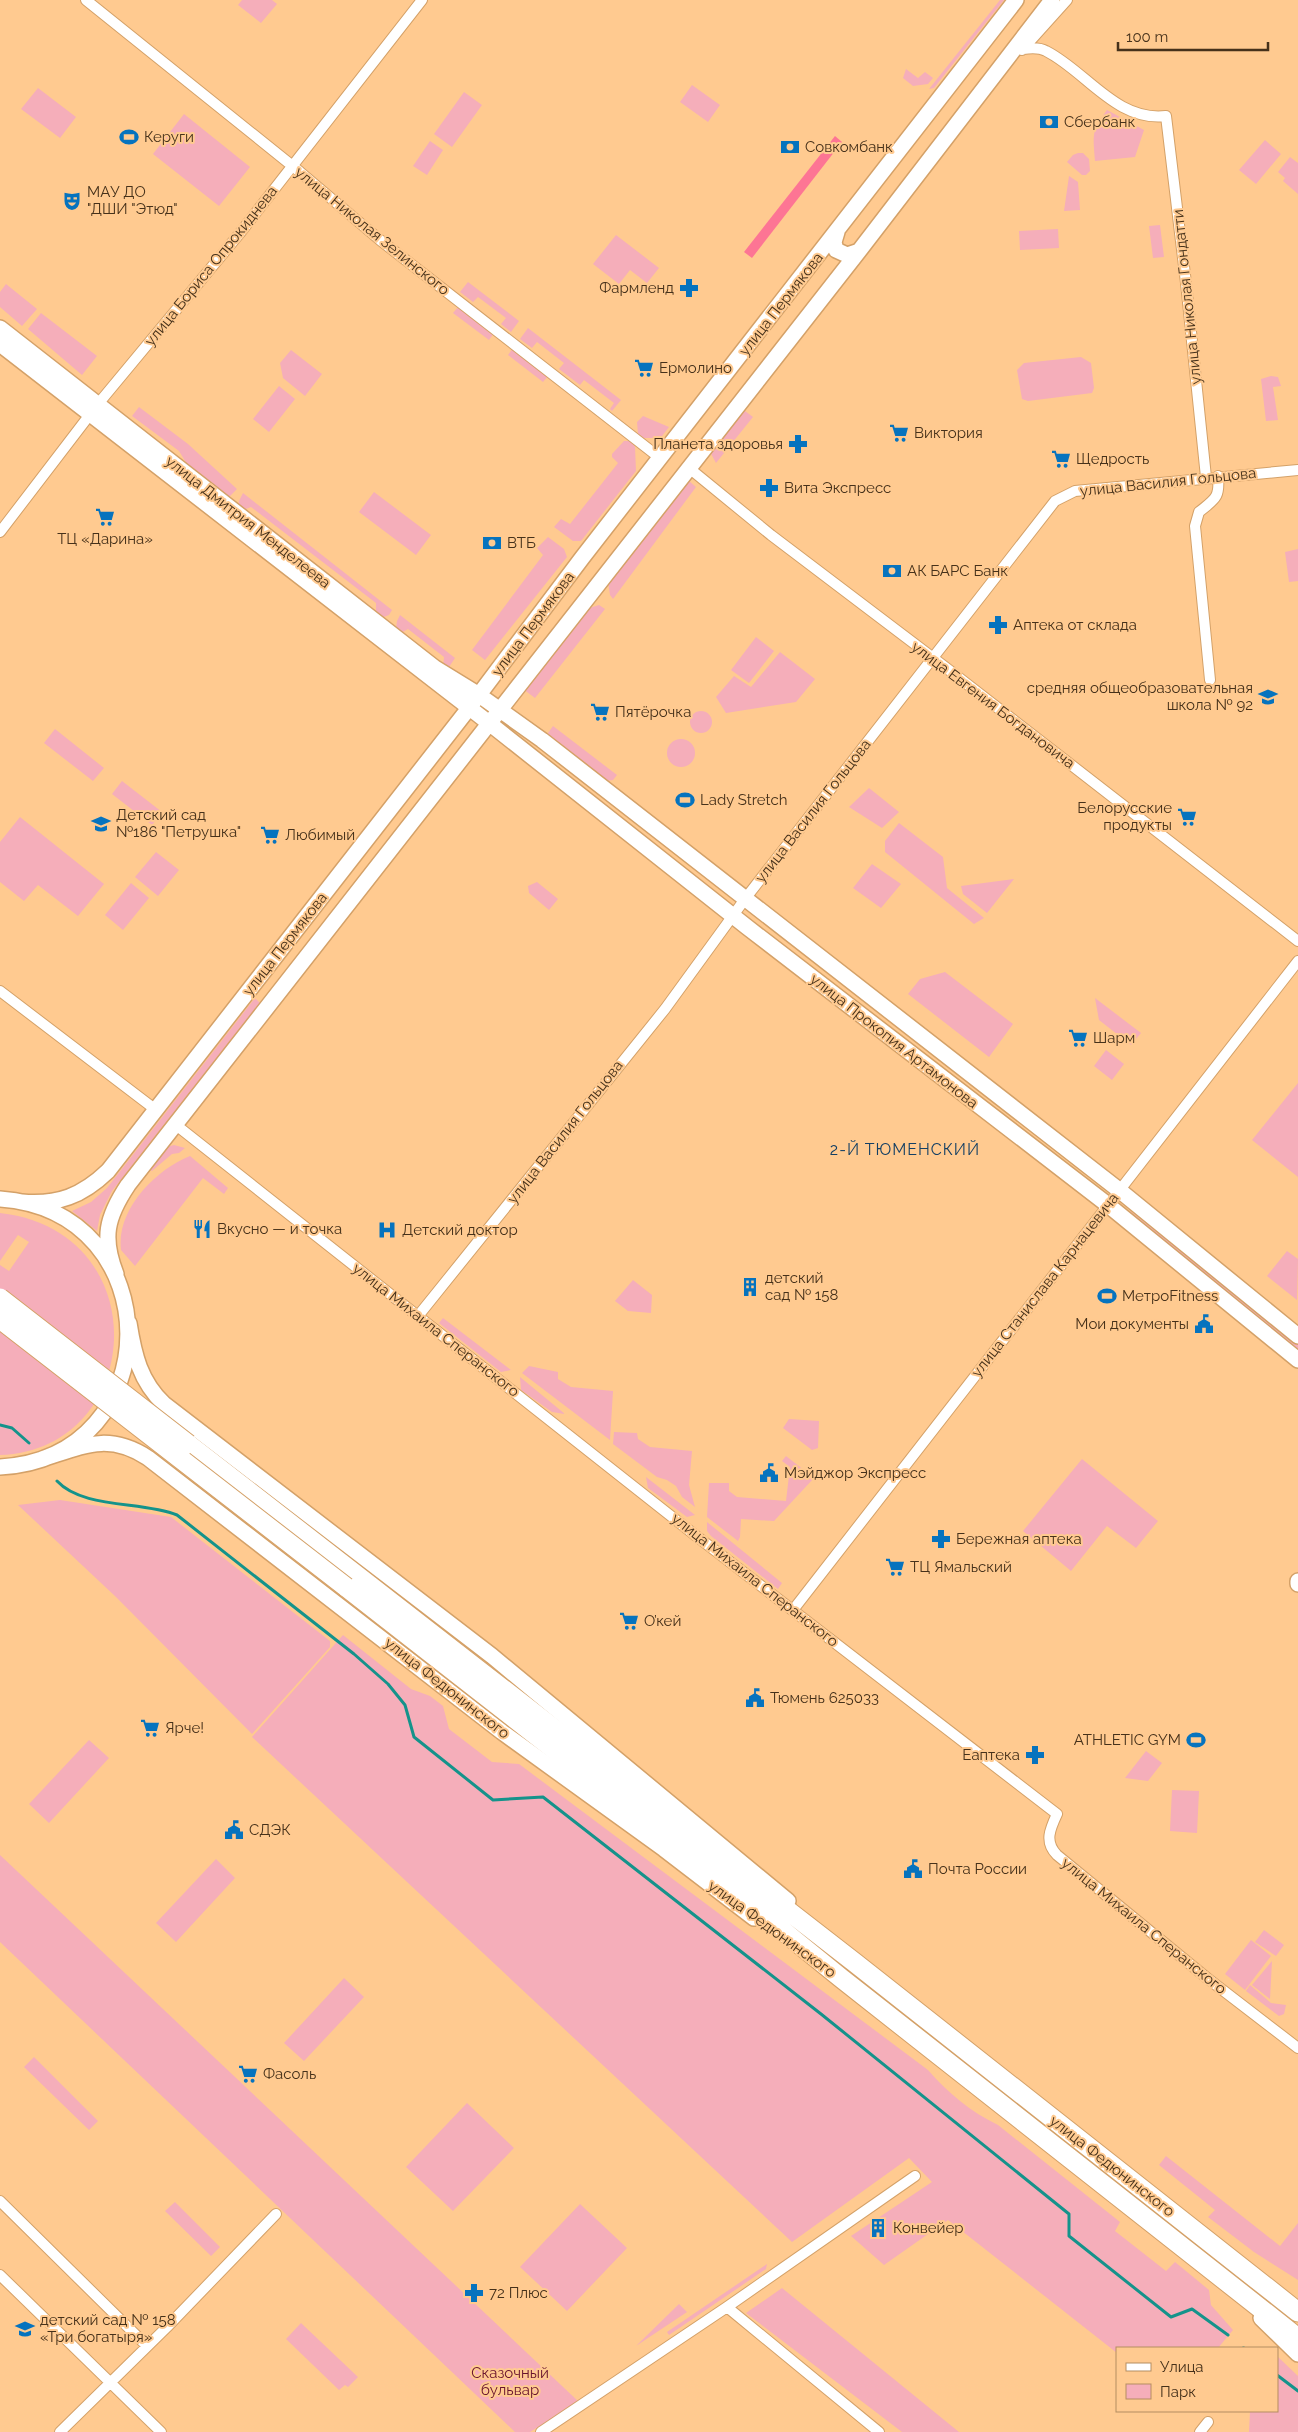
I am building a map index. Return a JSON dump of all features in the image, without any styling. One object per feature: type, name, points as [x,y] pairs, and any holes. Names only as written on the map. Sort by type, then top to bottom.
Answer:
[{"type":"highway","points":[[0,1298],[351,1580]]},
{"type":"highway","points":[[0,1318],[351,1580]]},
{"type":"highway","name":"улица Федюнинского","points":[[351,1580],[851,1960],[1298,2312]]},
{"type":"highway","name":"улица Федюнинского","points":[[351,1580],[841,1978],[1298,2338]]},
{"type":"main road","name":"улица Пермякова","points":[[22,1202],[59,1202],[88,1188],[108,1171],[470,708],[660,458],[1016,0]]},
{"type":"main road","name":"улица Пермякова","points":[[116,1274],[107,1240],[107,1230],[114,1208],[128,1186],[859,251],[1052,0]]},
{"type":"main road","points":[[837,232],[834,242],[836,250],[847,256],[859,251]]},
{"type":"main road","points":[[816,259],[826,256],[834,259],[839,266],[839,276]]},
{"type":"main road","name":"улица Дмитрия Менделеева","points":[[0,328],[94,410],[489,723]]},
{"type":"main road","name":"улица Дмитрия Менделеева","points":[[0,344],[94,410],[435,668],[479,695],[499,710]]},
{"type":"main road","name":"улица Прокопия Артамонова","points":[[499,710],[542,740],[1119,1190],[1298,1336]]},
{"type":"main road","name":"улица Прокопия Артамонова","points":[[489,723],[732,916],[1108,1204],[1298,1360]]},
{"type":"main road","points":[[0,1199],[22,1202],[45,1209],[77,1227],[95,1244],[116,1274],[125,1298],[129,1323],[129,1348],[125,1368],[109,1405],[83,1435],[56,1453],[42,1459],[26,1464],[0,1468]]},
{"type":"main road","name":"улица Федюнинского","points":[[129,1323],[132,1347],[140,1370],[151,1390],[164,1404],[535,1691],[687,1818],[771,1885],[851,1960]]},
{"type":"main road","name":"улица Федюнинского","points":[[42,1459],[86,1445],[108,1442],[126,1445],[148,1458],[502,1732],[656,1843],[749,1915],[841,1978]]},
{"type":"main road","name":"улица Федюнинского","points":[[1231,2260],[1298,2302]]},
{"type":"main road","name":"улица Федюнинского","points":[[1219,2277],[1298,2354]]},
{"type":"street","name":"улица Николая Зелинского","points":[[86,0],[380,240],[660,458]]},
{"type":"street","name":"улица Бориса Опрокиднева","points":[[0,532],[94,410],[240,233],[422,0]]},
{"type":"street","name":"улица Пермякова","points":[[1003,63],[1023,49],[1067,0]]},
{"type":"street","points":[[1023,49],[1046,50],[1042,36],[1045,26]]},
{"type":"street","name":"улица Николая Гондатти","points":[[1046,50],[1110,98],[1141,116],[1166,116],[1206,477]]},
{"type":"street","name":"улица Евгения Богдановича","points":[[689,468],[771,535],[1158,831],[1298,941]]},
{"type":"street","name":"улица Василия Гольцова","points":[[418,1316],[665,1009],[745,899],[1050,506],[1061,496],[1075,491],[1206,477],[1298,470]]},
{"type":"street","points":[[1210,680],[1195,526],[1199,512],[1214,500],[1219,491],[1218,476]]},
{"type":"street","name":"улица Станислава Карнацевича","points":[[793,1610],[1298,961]]},
{"type":"street","points":[[0,991],[156,1110]]},
{"type":"street","name":"улица Михаила Сперанского","points":[[176,1124],[793,1610],[1057,1814],[1048,1837],[1050,1848],[1057,1855],[1207,1978],[1298,2048]]},
{"type":"street","points":[[541,2432],[727,2307],[915,2176]]},
{"type":"street","points":[[0,2202],[148,2346]]},
{"type":"street","points":[[60,2432],[148,2346],[276,2214]]},
{"type":"street","points":[[0,2275],[161,2432]]},
{"type":"street","points":[[727,2307],[879,2432]]},
{"type":"street","points":[[1200,2432],[1208,2422]]},
{"type":"green space","points":[[242,0],[272,0],[277,4],[261,23],[238,5]]},
{"type":"green space","points":[[1000,0],[1004,0],[934,88],[929,89]]},
{"type":"green space","points":[[906,69],[918,78],[925,72],[933,78],[928,84],[913,86],[903,78]]},
{"type":"green space","points":[[692,85],[720,105],[708,122],[680,102]]},
{"type":"green space","points":[[38,88],[76,117],[60,138],[21,109]]},
{"type":"green space","points":[[464,92],[482,105],[452,147],[434,134]]},
{"type":"green space","points":[[1107,110],[1144,130],[1135,157],[1095,161],[1094,134],[1098,123]]},
{"type":"green space","points":[[184,114],[250,167],[219,206],[153,154]]},
{"type":"green space","points":[[1265,140],[1281,154],[1256,184],[1239,170]]},
{"type":"green space","points":[[430,141],[443,150],[427,175],[413,166]]},
{"type":"green space","points":[[1083,153],[1089,159],[1090,171],[1086,175],[1082,175],[1067,162],[1073,155]]},
{"type":"green space","points":[[1290,157],[1298,163],[1298,194],[1283,181],[1285,178],[1278,172]]},
{"type":"green space","points":[[1069,176],[1078,182],[1080,210],[1064,211]]},
{"type":"green space","points":[[1160,225],[1164,257],[1153,258],[1149,226]]},
{"type":"green space","points":[[1058,229],[1059,248],[1020,250],[1019,231]]},
{"type":"green space","points":[[616,235],[659,268],[647,283],[630,270],[619,284],[593,264]]},
{"type":"green space","points":[[468,282],[519,321],[511,332],[501,324],[506,318],[478,297],[473,302],[460,292]]},
{"type":"green space","points":[[6,284],[37,309],[22,326],[0,307],[0,292]]},
{"type":"green space","points":[[459,306],[494,333],[489,340],[453,313]]},
{"type":"green space","points":[[41,313],[97,356],[82,375],[28,329]]},
{"type":"green space","points":[[528,328],[621,400],[612,411],[610,409],[614,403],[584,380],[580,385],[559,369],[564,363],[537,342],[532,348],[520,339]]},
{"type":"green space","points":[[513,348],[548,376],[543,382],[508,355]]},
{"type":"green space","points":[[291,350],[322,374],[305,396],[283,378],[280,363]]},
{"type":"green space","points":[[1081,357],[1091,363],[1094,388],[1092,393],[1028,401],[1022,399],[1017,370],[1024,363]]},
{"type":"green space","points":[[1271,376],[1278,377],[1281,386],[1273,387],[1278,420],[1266,421],[1261,379]]},
{"type":"green space","points":[[279,386],[295,399],[269,432],[253,419]]},
{"type":"green space","points":[[139,407],[188,444],[237,489],[230,496],[223,496],[190,469],[179,451],[132,416]]},
{"type":"green space","points":[[745,411],[753,417],[716,463],[709,450],[724,430]]},
{"type":"green space","points":[[643,416],[669,427],[662,436],[644,438],[638,434],[637,422]]},
{"type":"green space","points":[[624,441],[631,441],[635,447],[636,471],[581,541],[573,541],[554,527],[561,519],[570,524],[618,463],[612,457],[612,454]]},
{"type":"green space","points":[[689,481],[696,487],[613,599],[610,595],[608,582],[683,483]]},
{"type":"green space","points":[[374,492],[431,535],[416,555],[359,512]]},
{"type":"green space","points":[[243,493],[392,610],[389,615],[381,618],[376,614],[376,603],[251,507],[243,510],[238,507]]},
{"type":"green space","points":[[548,537],[564,549],[567,557],[485,660],[472,650],[543,555],[537,548]]},
{"type":"green space","points":[[1298,549],[1298,581],[1289,582],[1285,552]]},
{"type":"green space","points":[[599,605],[605,609],[535,698],[523,689],[583,610]]},
{"type":"green space","points":[[400,615],[455,658],[447,670],[443,667],[444,657],[408,629],[401,633],[396,629]]},
{"type":"green space","points":[[756,637],[774,651],[749,683],[731,670]]},
{"type":"green space","points":[[780,652],[815,679],[796,702],[726,713],[716,697],[734,676],[751,687]]},
{"type":"green space","points":[[697,711],[705,711],[712,718],[712,726],[705,733],[697,733],[690,726],[690,718]]},
{"type":"green space","points":[[553,726],[617,775],[613,780],[605,781],[549,738],[548,733]]},
{"type":"green space","points":[[55,729],[104,768],[93,781],[44,743]]},
{"type":"green space","points":[[681,739],[691,743],[695,753],[691,763],[681,767],[671,763],[667,753],[671,743]]},
{"type":"green space","points":[[122,781],[162,812],[152,825],[112,794]]},
{"type":"green space","points":[[869,788],[899,812],[882,828],[849,807]]},
{"type":"green space","points":[[20,817],[104,884],[78,916],[38,885],[24,901],[0,882],[0,842]]},
{"type":"green space","points":[[899,823],[943,857],[947,888],[984,918],[974,924],[885,852],[885,841]]},
{"type":"green space","points":[[156,852],[179,870],[158,896],[135,877]]},
{"type":"green space","points":[[872,864],[901,884],[881,908],[853,888]]},
{"type":"green space","points":[[1014,879],[987,913],[963,894],[961,886]]},
{"type":"green space","points":[[537,882],[558,899],[549,910],[529,893],[528,886]]},
{"type":"green space","points":[[131,883],[149,898],[123,930],[105,915]]},
{"type":"green space","points":[[945,972],[1013,1024],[989,1057],[908,994],[920,979]]},
{"type":"green space","points":[[255,998],[260,1003],[112,1191],[100,1215],[97,1231],[72,1211],[91,1202],[107,1188]]},
{"type":"green space","points":[[1095,998],[1141,1033],[1131,1045],[1099,1020]]},
{"type":"green space","points":[[1106,1050],[1124,1064],[1112,1080],[1094,1066]]},
{"type":"green space","points":[[1298,1083],[1298,1177],[1252,1140]]},
{"type":"green space","points":[[174,1145],[185,1148],[179,1153],[172,1154],[152,1171],[149,1169],[167,1147]]},
{"type":"green space","points":[[190,1156],[228,1188],[224,1194],[203,1178],[135,1266],[121,1250],[121,1235],[131,1206],[151,1181],[177,1162]]},
{"type":"green space","points":[[1130,1211],[1298,1343],[1298,1350],[1127,1215]]},
{"type":"green space","points":[[0,1213],[52,1228],[87,1258],[108,1296],[114,1339],[106,1381],[84,1418],[48,1444],[0,1455],[0,1265],[9,1271],[29,1242],[18,1235],[0,1261]]},
{"type":"green space","points":[[1287,1251],[1298,1259],[1297,1300],[1267,1276]]},
{"type":"green space","points":[[633,1280],[652,1295],[651,1313],[628,1311],[615,1301]]},
{"type":"green space","points":[[443,1318],[511,1370],[501,1372],[439,1323]]},
{"type":"green space","points":[[529,1366],[558,1372],[558,1379],[571,1387],[613,1391],[610,1440],[522,1373]]},
{"type":"green space","points":[[520,1377],[565,1414],[552,1412],[521,1390]]},
{"type":"green space","points":[[789,1419],[819,1421],[818,1448],[812,1450],[783,1428]]},
{"type":"green space","points":[[614,1432],[637,1433],[638,1439],[650,1447],[692,1451],[689,1485],[695,1507],[682,1497],[676,1486],[667,1480],[657,1477],[613,1444]]},
{"type":"green space","points":[[786,1456],[814,1478],[774,1521],[741,1519],[738,1541],[707,1517],[709,1483],[729,1483],[729,1491],[737,1497],[786,1501],[790,1467],[782,1461]]},
{"type":"green space","points":[[1082,1459],[1158,1521],[1136,1548],[1107,1526],[1071,1571],[1023,1531]]},
{"type":"green space","points":[[646,1477],[695,1515],[687,1517],[648,1488]]},
{"type":"green space","points":[[60,1500],[171,1517],[330,1641],[330,1647],[252,1734],[116,1597],[18,1505]]},
{"type":"green space","points":[[707,1522],[782,1583],[778,1589],[711,1536],[707,1531]]},
{"type":"green space","points":[[343,1635],[411,1689],[430,1696],[443,1706],[449,1729],[492,1762],[519,1764],[928,2070],[960,2101],[998,2125],[1120,2222],[1115,2231],[1166,2271],[1175,2262],[1209,2290],[1211,2305],[1233,2330],[1219,2347],[1116,2347],[1116,2352],[948,2220],[884,2265],[851,2236],[932,2182],[909,2158],[792,2242],[252,1737]]},
{"type":"green space","points":[[89,1740],[109,1758],[49,1823],[29,1804]]},
{"type":"green space","points":[[1146,1751],[1162,1763],[1148,1781],[1125,1778]]},
{"type":"green space","points":[[1172,1790],[1199,1791],[1197,1833],[1170,1831]]},
{"type":"green space","name":"Сказочный бульвар","points":[[0,1855],[579,2402],[530,2432],[515,2432],[0,1942]]},
{"type":"green space","points":[[216,1859],[235,1878],[176,1942],[156,1923]]},
{"type":"green space","points":[[1264,1930],[1284,1945],[1276,1956],[1255,1942]]},
{"type":"green space","points":[[1251,1940],[1271,1956],[1245,1990],[1225,1974]]},
{"type":"green space","points":[[1272,1961],[1270,1999],[1252,1985]]},
{"type":"green space","points":[[344,1978],[364,1997],[304,2061],[284,2043]]},
{"type":"green space","points":[[1250,1985],[1271,2003],[1286,2005],[1284,2014],[1279,2016],[1246,1991]]},
{"type":"green space","points":[[34,2057],[98,2121],[89,2130],[24,2067]]},
{"type":"green space","points":[[467,2103],[514,2148],[453,2211],[406,2167]]},
{"type":"green space","points":[[1166,2156],[1280,2246],[1298,2223],[1298,2280],[1254,2252],[1208,2217],[1215,2210],[1159,2165]]},
{"type":"green space","points":[[175,2202],[220,2247],[211,2256],[165,2211]]},
{"type":"green space","points":[[580,2204],[627,2248],[567,2311],[520,2267]]},
{"type":"green space","points":[[767,2264],[766,2269],[669,2335],[667,2332]]},
{"type":"green space","points":[[782,2288],[959,2432],[902,2432],[746,2313]]},
{"type":"green space","points":[[679,2304],[687,2312],[636,2346]]},
{"type":"green space","points":[[301,2323],[358,2377],[348,2387],[345,2385],[339,2390],[286,2339]]},
{"type":"green space","points":[[1278,2357],[1298,2376],[1298,2432],[1249,2432],[1250,2412],[1278,2412]]},
{"type":"shaded area","points":[[835,136],[842,142],[752,258],[744,252]]},
{"type":"waterway","points":[[0,1425],[12,1428],[29,1443]]},
{"type":"waterway","points":[[57,1481],[68,1490],[82,1496],[177,1515],[354,1654],[388,1684],[405,1705],[414,1737],[493,1800],[543,1797],[821,2014],[1069,2214],[1069,2236],[1171,2317],[1192,2309],[1228,2335]]},
{"type":"waterway","points":[[1278,2376],[1298,2391]]},
{"type":"place","name":"Сбербанк","points":[[1049,122]]},
{"type":"place","name":"Керуги","points":[[129,137]]},
{"type":"place","name":"Совкомбанк","points":[[790,147]]},
{"type":"place","name":"МАУ ДО \"ДШИ \"Этюд\"","points":[[72,201]]},
{"type":"place","name":"Фармленд","points":[[689,288]]},
{"type":"place","name":"Ермолино","points":[[644,368]]},
{"type":"place","name":"Виктория","points":[[899,433]]},
{"type":"place","name":"Планета здоровья","points":[[798,444]]},
{"type":"place","name":"Щедрость","points":[[1061,459]]},
{"type":"place","name":"Вита Экспресс","points":[[769,488]]},
{"type":"place","name":"ТЦ «Дарина»","points":[[105,517]]},
{"type":"place","name":"ВТБ","points":[[492,543]]},
{"type":"place","name":"АК БАРС Банк","points":[[892,571]]},
{"type":"place","name":"Аптека от склада","points":[[998,625]]},
{"type":"place","name":"средняя общеобразовательная школа № 92","points":[[1268,697]]},
{"type":"place","name":"Пятёрочка","points":[[600,712]]},
{"type":"place","name":"Lady Stretch","points":[[685,800]]},
{"type":"place","name":"Белорусские продукты","points":[[1187,817]]},
{"type":"place","name":"Детский сад №186 \"Петрушка\"","points":[[101,824]]},
{"type":"place","name":"Любимый","points":[[270,835]]},
{"type":"place","name":"Шарм","points":[[1078,1038]]},
{"type":"place","name":"Вкусно — и точка","points":[[202,1229]]},
{"type":"place","name":"Детский доктор","points":[[387,1230]]},
{"type":"place","name":"детский сад № 158","points":[[750,1287]]},
{"type":"place","name":"МетроFitness","points":[[1107,1296]]},
{"type":"place","name":"Мои документы","points":[[1204,1324]]},
{"type":"place","name":"Мэйджор Экспресс","points":[[769,1473]]},
{"type":"place","name":"Бережная аптека","points":[[941,1539]]},
{"type":"place","name":"ТЦ Ямальский","points":[[895,1567]]},
{"type":"place","name":"О’кей","points":[[629,1621]]},
{"type":"place","name":"Тюмень 625033","points":[[755,1698]]},
{"type":"place","name":"Ярче!","points":[[150,1728]]},
{"type":"place","name":"ATHLETIC GYM","points":[[1196,1740]]},
{"type":"place","name":"Еаптека","points":[[1035,1755]]},
{"type":"place","name":"СДЭК","points":[[234,1830]]},
{"type":"place","name":"Почта России","points":[[913,1869]]},
{"type":"place","name":"Фасоль","points":[[248,2074]]},
{"type":"place","name":"Конвейер","points":[[878,2228]]},
{"type":"place","name":"72 Плюс","points":[[474,2293]]},
{"type":"place","name":"детский сад № 158 «Три богатыря»","points":[[25,2329]]},
{"type":"district","name":"2-Й ТЮМЕНСКИЙ","points":[[905,1149]]}]
